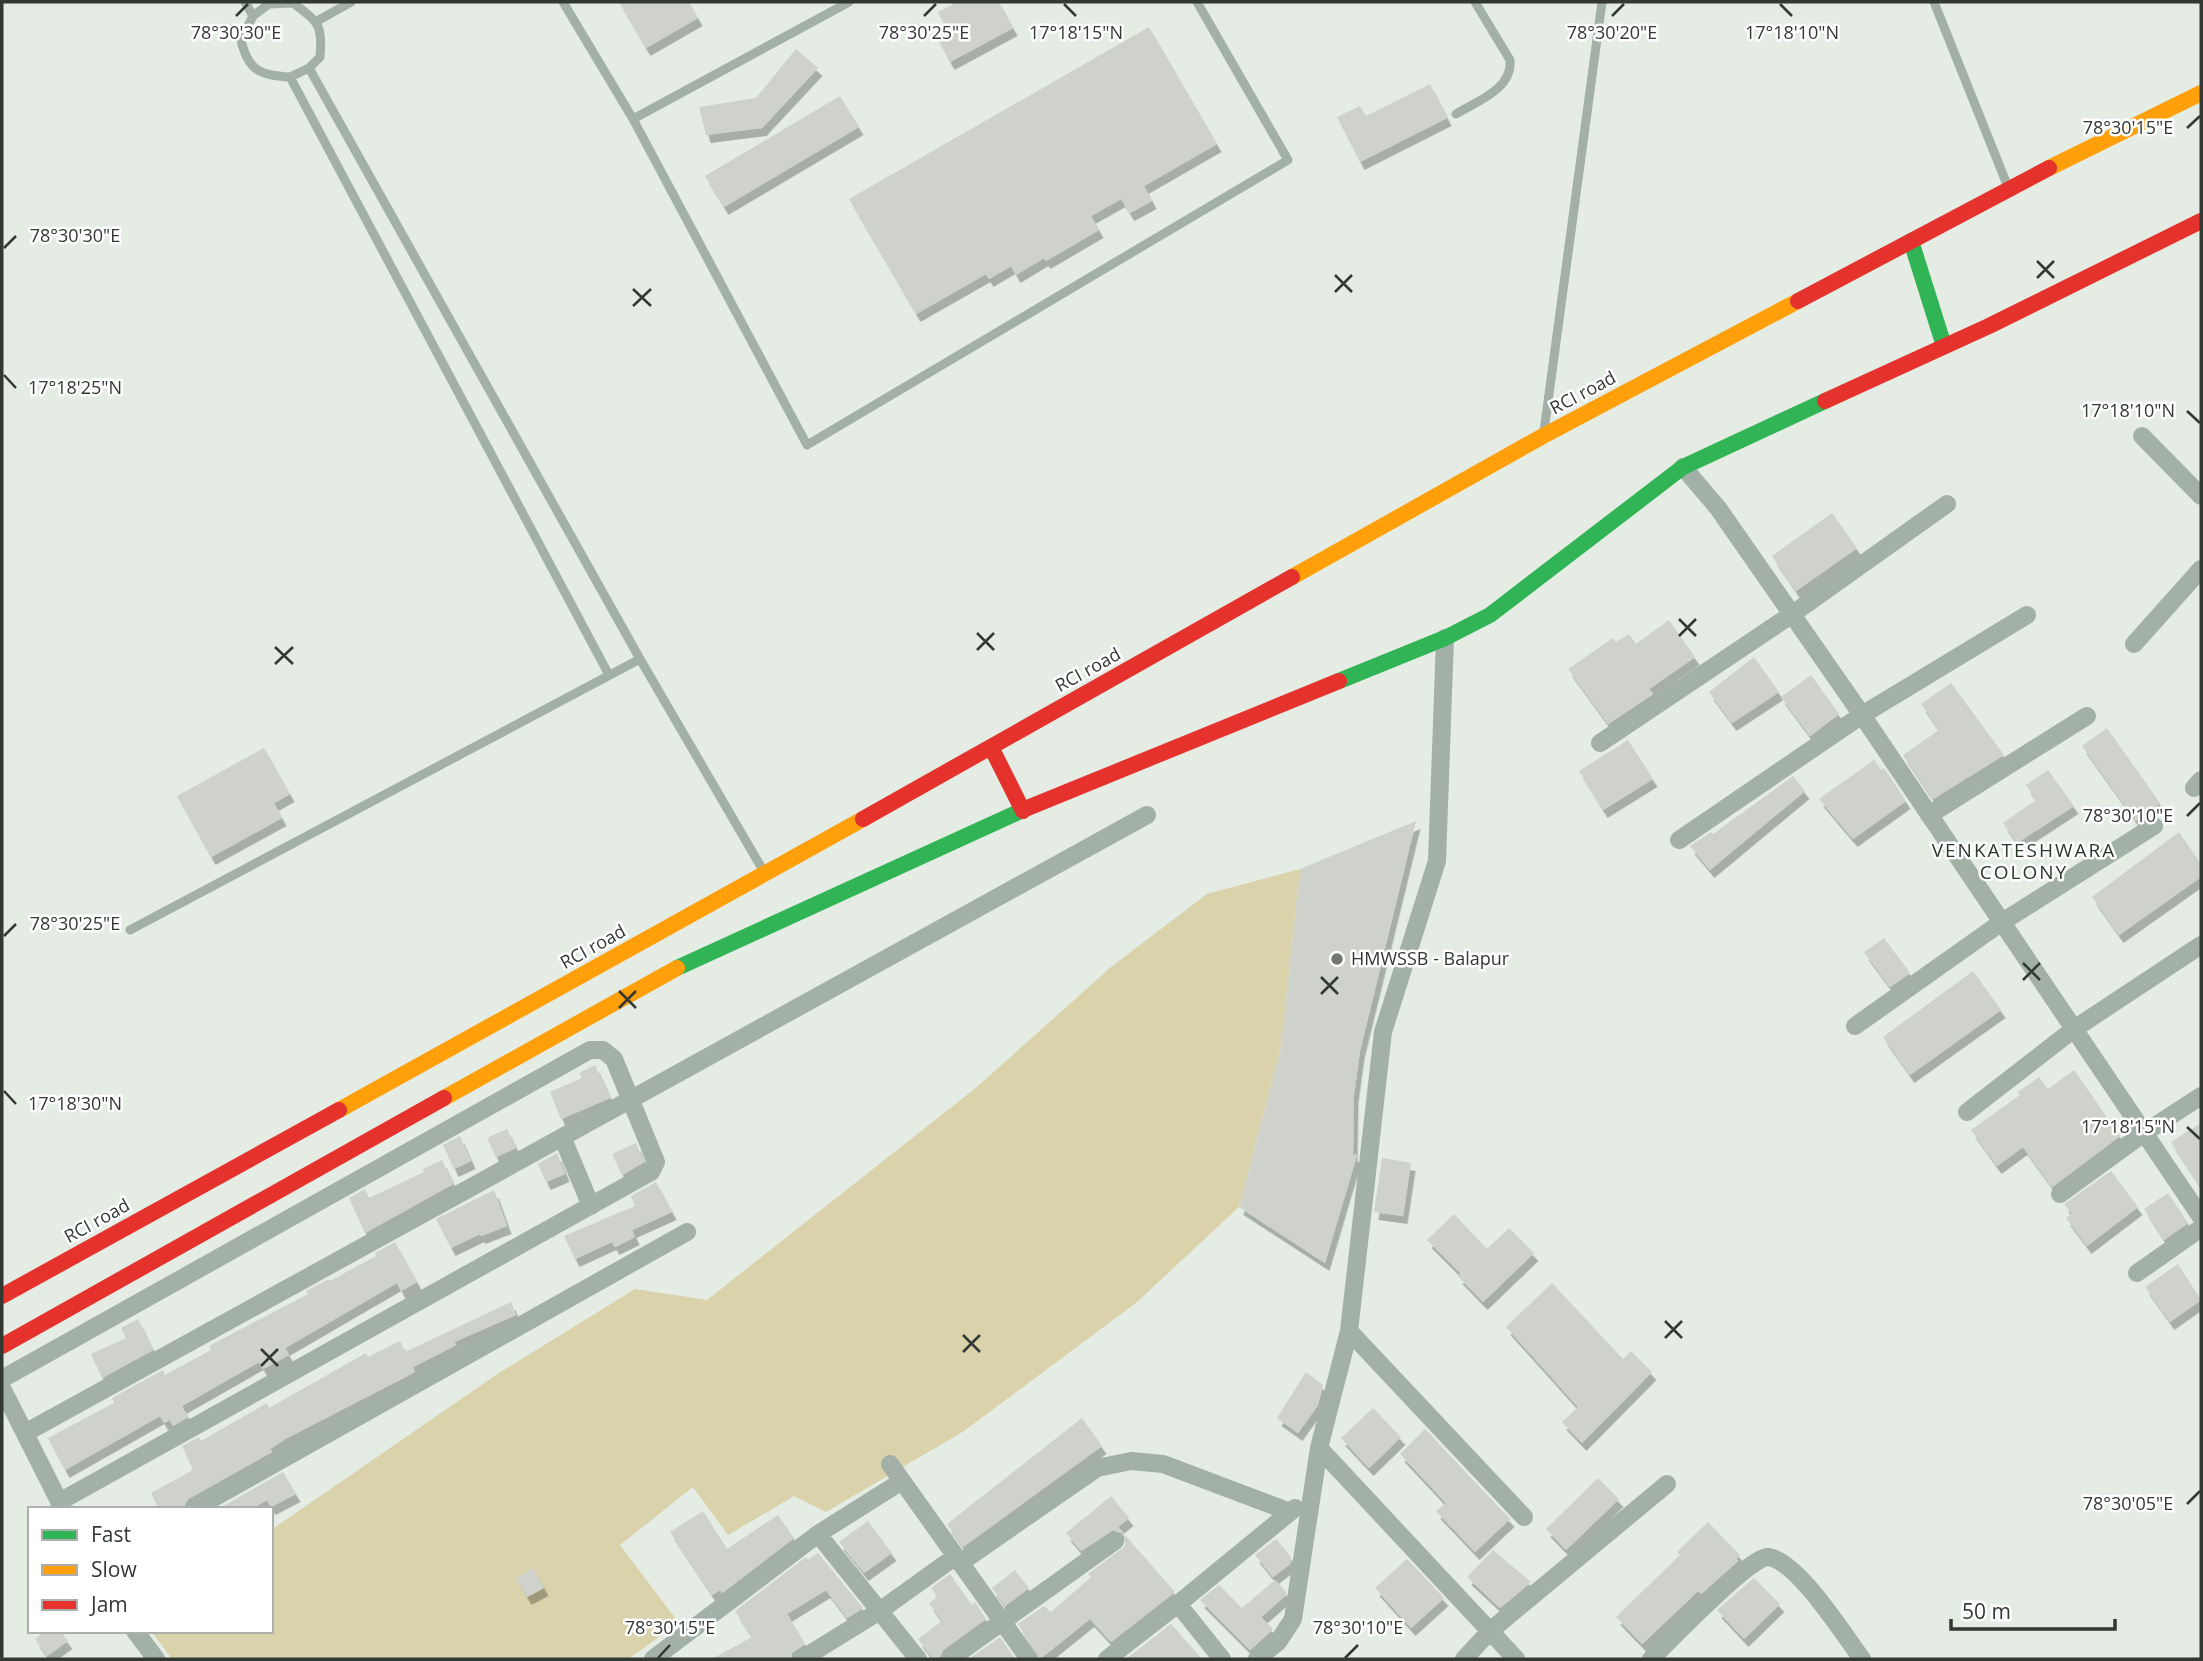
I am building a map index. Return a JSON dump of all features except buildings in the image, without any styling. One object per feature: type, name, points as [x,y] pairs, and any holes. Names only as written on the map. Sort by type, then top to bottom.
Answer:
[{"type":"main road","name":"RCI road","points":[[2,1296],[765,874],[1543,436],[2009,189],[2201,93]]},
{"type":"main road","points":[[2,1346],[665,973],[1023,811],[1445,638],[1490,615],[1683,467],[1944,346],[2201,221]]},
{"type":"main road","points":[[1911,241],[1944,346]]},
{"type":"main road","points":[[991,747],[1023,811]]},
{"type":"street","points":[[2143,436],[2201,496]]},
{"type":"street","points":[[1683,467],[1718,508],[1861,715],[2201,1217]]},
{"type":"street","points":[[1600,743],[1791,615],[1947,504]]},
{"type":"street","points":[[2134,644],[2201,569]]},
{"type":"street","points":[[1679,840],[1861,715],[2027,615]]},
{"type":"street","points":[[1257,1659],[1278,1642],[1293,1619],[1319,1448],[1349,1331],[1383,1032],[1437,861],[1445,638]]},
{"type":"street","points":[[1929,815],[2087,716]]},
{"type":"street","points":[[25,1433],[1147,816]]},
{"type":"street","points":[[1855,1026],[2002,922],[2154,825]]},
{"type":"street","points":[[1968,1112],[2074,1029],[2201,945]]},
{"type":"street","points":[[2,1379],[590,1050],[603,1050],[614,1059],[656,1162],[651,1172],[61,1505],[2,1388]]},
{"type":"street","points":[[2060,1194],[2144,1133],[2201,1096]]},
{"type":"street","points":[[563,1139],[591,1206]]},
{"type":"street","points":[[2137,1273],[2201,1228]]},
{"type":"street","points":[[198,1507],[687,1232]]},
{"type":"street","points":[[1349,1331],[1524,1517]]},
{"type":"street","points":[[1319,1448],[1516,1659]]},
{"type":"street","points":[[802,1659],[1097,1468],[1132,1461],[1163,1464],[1290,1513]]},
{"type":"street","points":[[890,1464],[1029,1659]]},
{"type":"street","points":[[653,1659],[818,1534],[902,1481]]},
{"type":"street","points":[[1464,1659],[1489,1631],[1667,1484]]},
{"type":"street","points":[[1107,1659],[1312,1495]]},
{"type":"street","points":[[818,1534],[918,1659]]},
{"type":"street","points":[[950,1659],[1115,1541]]},
{"type":"street","points":[[1651,1659],[1740,1573],[1758,1558],[1767,1556],[1781,1561],[1809,1590],[1861,1659]]},
{"type":"street","points":[[1178,1604],[1222,1659]]},
{"type":"street","points":[[136,1633],[156,1659]]},
{"type":"lane","points":[[245,2],[253,16]]},
{"type":"lane","points":[[294,2],[317,21],[322,36],[320,57],[309,68],[290,77],[258,71],[245,59],[241,40],[253,16],[269,3],[294,2]]},
{"type":"lane","points":[[317,21],[351,2]]},
{"type":"lane","points":[[563,2],[633,119],[807,445],[1288,160],[1197,2]]},
{"type":"lane","points":[[633,119],[849,2]]},
{"type":"lane","points":[[1456,114],[1504,84],[1511,71],[1510,60],[1475,2]]},
{"type":"lane","points":[[1543,436],[1602,2]]},
{"type":"lane","points":[[1934,2],[2009,189]]},
{"type":"lane","points":[[309,68],[640,659],[765,874]]},
{"type":"lane","points":[[290,77],[609,676]]},
{"type":"lane","points":[[130,930],[640,659]]},
{"type":"shaded area","points":[[1300,869],[1281,1048],[1239,1207],[1137,1302],[964,1431],[826,1512],[794,1496],[728,1535],[693,1487],[620,1545],[679,1623],[628,1659],[172,1659],[152,1633],[273,1633],[273,1529],[496,1375],[635,1289],[707,1300],[977,1087],[1111,967],[1207,894]]},
{"type":"traffic: fast","points":[[1911,241],[1944,346]]},
{"type":"traffic: fast","points":[[1339,681],[1445,638],[1490,615],[1683,467],[1825,401]]},
{"type":"traffic: fast","points":[[677,968],[1025,809]]},
{"type":"traffic: slow","points":[[2049,168],[2201,93]]},
{"type":"traffic: slow","points":[[1292,577],[1543,436],[1798,301]]},
{"type":"traffic: slow","points":[[339,1110],[863,819]]},
{"type":"traffic: slow","points":[[444,1098],[677,968]]},
{"type":"traffic: jam","points":[[1798,301],[2049,168]]},
{"type":"traffic: jam","points":[[1825,401],[1989,326],[2201,221]]},
{"type":"traffic: jam","points":[[863,819],[1292,577]]},
{"type":"traffic: jam","points":[[1025,809],[1339,681]]},
{"type":"traffic: jam","points":[[991,747],[1023,811]]},
{"type":"traffic: jam","points":[[2,1346],[444,1098]]},
{"type":"traffic: jam","points":[[2,1296],[339,1110]]},
{"type":"place","name":"HMWSSB - Balapur","points":[[1337,959]]},
{"type":"district","name":"VENKATESHWARA COLONY","points":[[2024,861]]}]
